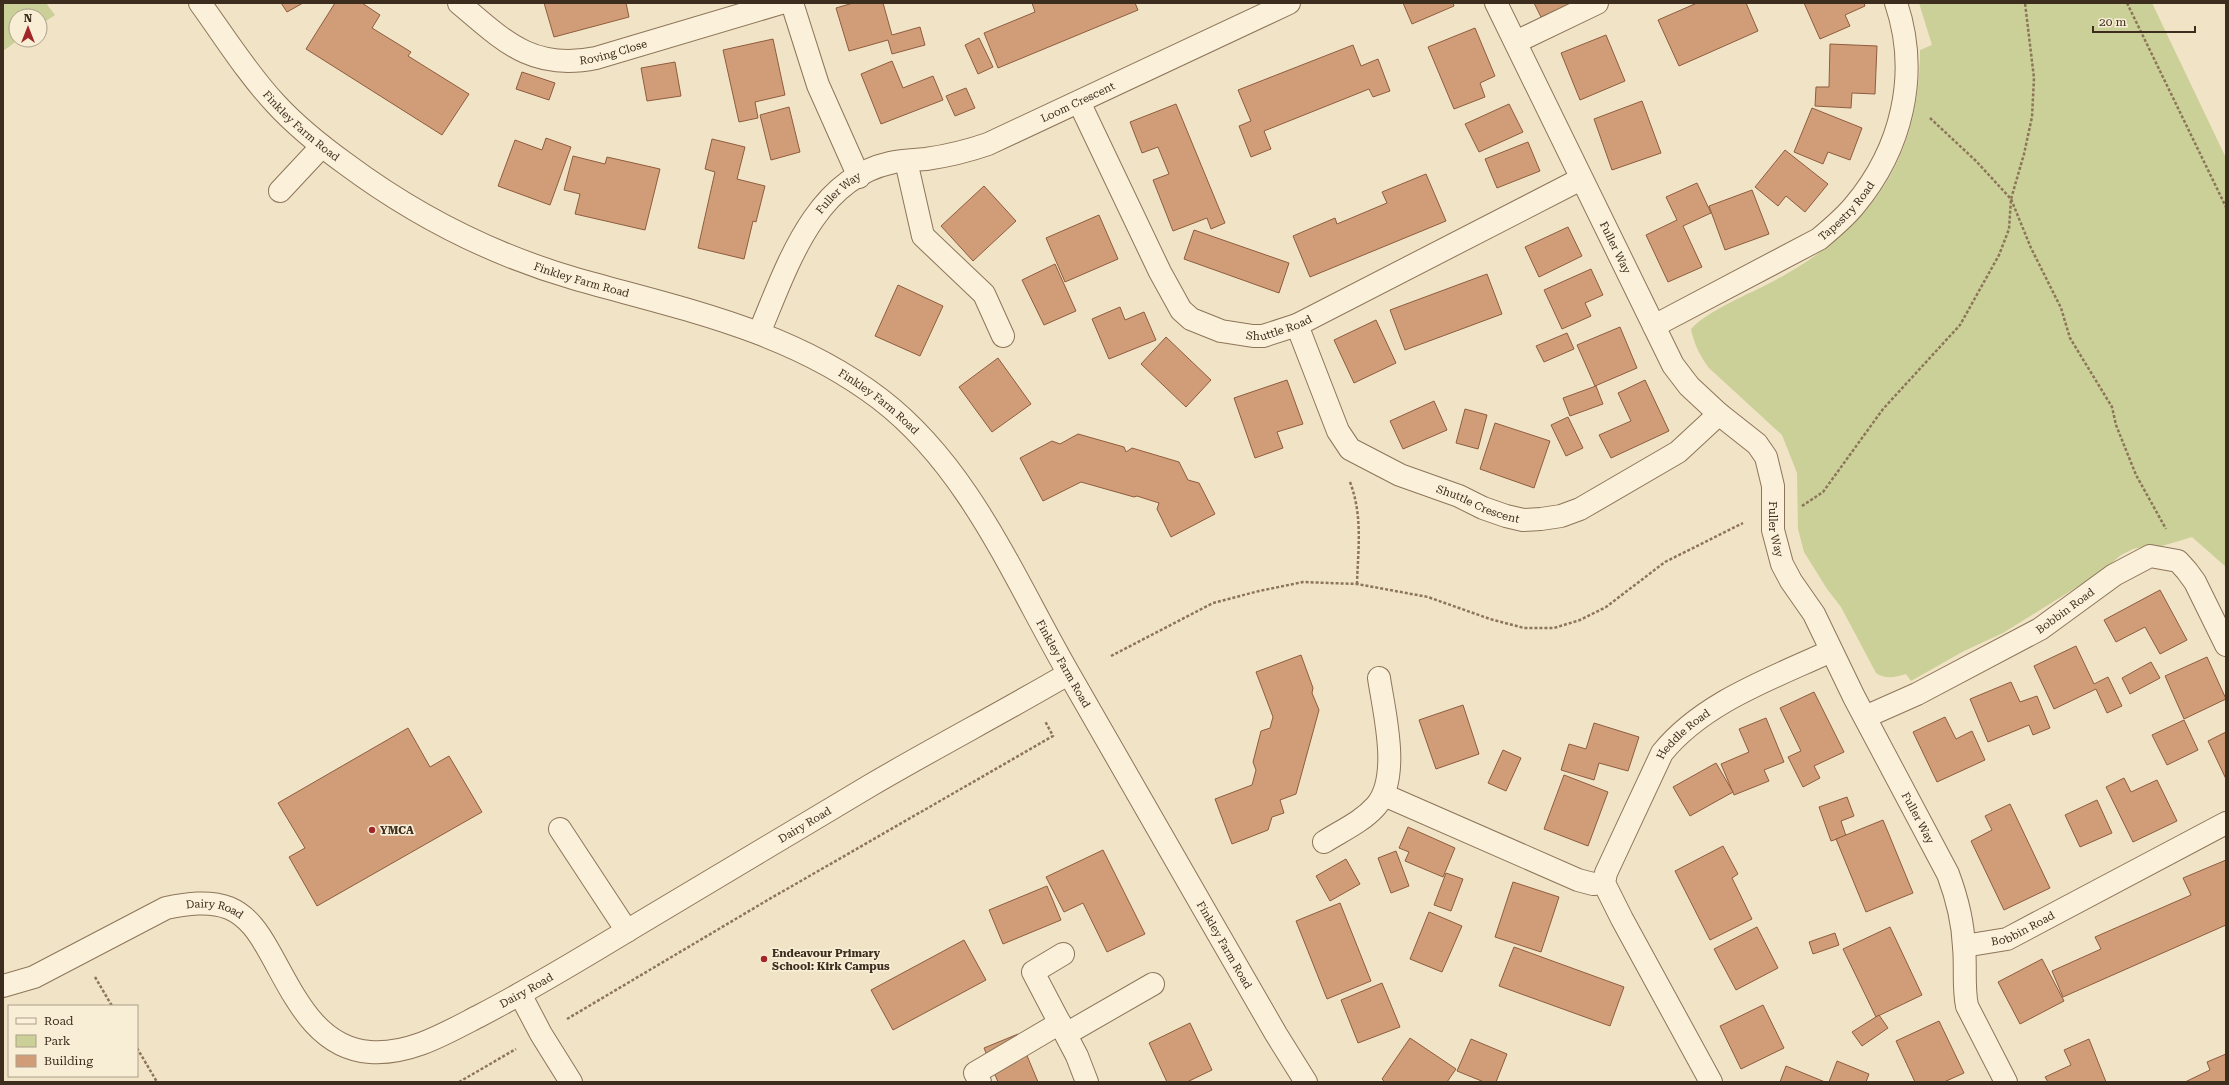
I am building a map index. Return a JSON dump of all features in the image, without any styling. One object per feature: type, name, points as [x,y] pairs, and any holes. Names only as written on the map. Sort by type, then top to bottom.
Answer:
[{"type":"street","name":"Finkley Farm Road","points":[[200,3],[276,104],[322,146],[391,196],[436,222],[484,246],[576,278],[668,302],[759,333],[822,362],[853,381],[896,412],[923,438],[971,502],[1068,674],[1306,1082]]},
{"type":"street","name":"Roving Close","points":[[459,3],[508,44],[534,55],[557,61],[578,62],[781,3]]},
{"type":"street","name":"Fuller Way","points":[[759,333],[799,241],[813,218],[837,190],[859,177],[821,92],[792,3]]},
{"type":"street","name":"Loom Crescent","points":[[859,177],[889,163],[946,156],[988,144],[1289,3]]},
{"type":"street","name":"Fuller Way","points":[[1496,3],[1581,179],[1681,378],[1719,414],[1757,444],[1766,457],[1772,486],[1772,515],[1776,548],[1782,564],[1791,581],[1814,614],[1831,651],[1948,874],[1957,897],[1964,946],[1964,993],[1967,1006],[2006,1082]]},
{"type":"street","points":[[1516,42],[1597,3]]},
{"type":"street","name":"Tapestry Road","points":[[1654,326],[1819,239],[1854,207],[1889,153],[1905,101],[1906,83],[1904,36],[1896,3]]},
{"type":"street","name":"Shuttle Road","points":[[1079,102],[1160,272],[1174,298],[1186,314],[1202,325],[1221,331],[1253,336],[1263,336],[1297,325],[1581,179]]},
{"type":"street","points":[[280,191],[322,146]]},
{"type":"street","points":[[906,161],[923,236],[984,294],[1003,336]]},
{"type":"street","name":"Shuttle Crescent","points":[[1297,325],[1338,431],[1350,449],[1400,475],[1459,496],[1483,508],[1523,520],[1561,516],[1580,509],[1678,452],[1719,414]]},
{"type":"street","name":"Bobbin Road","points":[[1865,716],[1917,694],[2040,629],[2114,575],[2137,562],[2150,556],[2169,558]]},
{"type":"street","points":[[2169,558],[2178,561],[2196,582],[2226,645]]},
{"type":"street","name":"Heddle Road","points":[[1604,883],[1606,873],[1662,753],[1672,741],[1699,718],[1729,700],[1831,651]]},
{"type":"street","name":"Dairy Road","points":[[3,986],[34,978],[166,908],[187,903],[210,904],[228,907],[244,916],[258,932],[296,998],[312,1022],[322,1033],[336,1043],[352,1050],[392,1052],[414,1046],[435,1038],[520,994],[874,783],[1068,674]]},
{"type":"street","points":[[1324,842],[1364,817],[1384,795],[1388,774],[1388,748],[1379,678]]},
{"type":"street","points":[[1384,795],[1578,880],[1593,884],[1604,883],[1711,1082]]},
{"type":"street","name":"Bobbin Road","points":[[1964,946],[2007,939],[2226,823]]},
{"type":"street","points":[[560,829],[627,931]]},
{"type":"street","points":[[1063,954],[1033,972],[1063,1028],[1086,1078]]},
{"type":"street","points":[[980,1082],[975,1073],[1153,984]]},
{"type":"street","points":[[520,994],[541,1034],[571,1082]]},
{"type":"path","points":[[1111,656],[1213,603],[1259,591],[1303,582],[1357,584],[1428,597],[1490,619],[1524,628],[1554,628],[1580,620],[1606,607],[1665,562],[1699,543],[1742,523],[1803,506],[1823,492],[1883,409],[1960,325],[1999,255],[2009,229],[2011,199],[2030,133],[2033,105],[2034,78],[2025,3]]},
{"type":"path","points":[[2127,3],[2226,207]]},
{"type":"path","points":[[1905,101],[1936,123],[2011,199],[2031,248],[2061,308],[2064,323],[2070,338],[2112,407],[2116,425],[2136,475],[2166,529],[2170,544],[2169,558]]},
{"type":"path","points":[[1350,449],[1344,468],[1356,499],[1360,520],[1357,584]]},
{"type":"path","points":[[460,1082],[772,897],[1053,736],[1031,696]]},
{"type":"path","points":[[138,1050],[157,1082]]},
{"type":"green space","points":[[3,3],[46,3],[55,15],[48,20],[48,8],[8,8],[8,47],[3,51]]},
{"type":"green space","points":[[1919,3],[2152,3],[2226,158],[2226,567],[2192,537],[2162,546],[2147,546],[2133,549],[2121,555],[2101,572],[2003,633],[1964,651],[1911,681],[1906,674],[1894,677],[1883,677],[1876,673],[1841,607],[1827,589],[1804,552],[1798,529],[1797,473],[1782,435],[1709,368],[1698,350],[1691,329],[1698,322],[1718,309],[1772,282],[1806,262],[1836,240],[1861,215],[1882,188],[1899,159],[1911,126],[1918,90],[1920,50],[1932,45]]},
{"type":"building","points":[[281,3],[303,3],[287,12]]},
{"type":"building","points":[[335,3],[362,3],[380,15],[372,28],[411,52],[408,56],[469,94],[442,135],[306,49]]},
{"type":"building","points":[[544,3],[626,3],[629,17],[554,37]]},
{"type":"building","points":[[853,3],[883,3],[892,35],[920,27],[925,45],[892,54],[888,40],[849,51],[836,8]]},
{"type":"building","points":[[1032,3],[1135,3],[1138,10],[998,68],[984,33],[1035,12]]},
{"type":"building","points":[[1403,3],[1453,3],[1454,6],[1412,24]]},
{"type":"building","points":[[1534,3],[1572,3],[1541,17]]},
{"type":"building","points":[[1697,3],[1746,3],[1758,31],[1679,66],[1658,20]]},
{"type":"building","points":[[1804,3],[1864,3],[1865,6],[1845,15],[1850,26],[1820,39]]},
{"type":"building","points":[[1475,28],[1495,76],[1480,83],[1485,97],[1454,109],[1428,47]]},
{"type":"building","points":[[1606,35],[1625,81],[1580,100],[1561,53]]},
{"type":"building","points":[[979,38],[993,67],[978,74],[965,45]]},
{"type":"building","points":[[773,39],[785,95],[755,102],[758,118],[739,122],[723,50]]},
{"type":"building","points":[[1830,44],[1877,46],[1875,94],[1852,93],[1851,108],[1815,106],[1816,87],[1829,87]]},
{"type":"building","points":[[1353,45],[1361,66],[1378,59],[1390,91],[1373,97],[1369,89],[1264,131],[1271,149],[1251,157],[1239,126],[1251,121],[1238,90]]},
{"type":"building","points":[[892,61],[903,88],[933,76],[943,100],[881,124],[861,74]]},
{"type":"building","points":[[675,62],[681,96],[647,101],[641,68]]},
{"type":"building","points":[[522,72],[555,83],[549,100],[516,89]]},
{"type":"building","points":[[966,88],[975,108],[955,116],[946,96]]},
{"type":"building","points":[[1642,101],[1661,153],[1612,170],[1594,119]]},
{"type":"building","points":[[1176,104],[1225,223],[1211,229],[1207,218],[1173,231],[1153,180],[1169,174],[1158,147],[1142,153],[1130,122]]},
{"type":"building","points":[[1509,104],[1523,132],[1479,152],[1465,124]]},
{"type":"building","points":[[789,107],[800,152],[771,160],[760,115]]},
{"type":"building","points":[[1812,108],[1862,128],[1850,160],[1828,152],[1823,164],[1794,152]]},
{"type":"building","points":[[546,138],[571,147],[550,205],[498,186],[515,140],[542,150]]},
{"type":"building","points":[[712,139],[745,147],[737,179],[765,186],[756,222],[753,221],[744,259],[698,248],[715,172],[705,169]]},
{"type":"building","points":[[1528,142],[1540,171],[1497,188],[1485,159]]},
{"type":"building","points":[[1785,150],[1828,184],[1805,212],[1786,196],[1778,206],[1755,187]]},
{"type":"building","points":[[573,156],[605,164],[607,157],[660,169],[645,230],[575,214],[580,194],[564,190]]},
{"type":"building","points":[[1426,174],[1446,221],[1310,277],[1293,236],[1335,218],[1337,224],[1387,203],[1382,192]]},
{"type":"building","points":[[1697,183],[1711,213],[1683,226],[1702,267],[1668,282],[1646,235],[1677,220],[1666,197]]},
{"type":"building","points":[[984,186],[1016,221],[973,261],[941,226]]},
{"type":"building","points":[[1752,190],[1769,234],[1725,250],[1709,206]]},
{"type":"building","points":[[1099,215],[1118,259],[1065,282],[1046,238]]},
{"type":"building","points":[[1568,227],[1582,256],[1539,277],[1525,247]]},
{"type":"building","points":[[1194,230],[1289,263],[1279,293],[1184,259]]},
{"type":"building","points":[[1055,264],[1076,311],[1044,325],[1022,280]]},
{"type":"building","points":[[1591,269],[1603,295],[1585,303],[1591,316],[1562,329],[1544,290]]},
{"type":"building","points":[[1487,274],[1502,314],[1405,350],[1390,310]]},
{"type":"building","points":[[898,285],[943,306],[920,356],[875,336]]},
{"type":"building","points":[[1120,307],[1125,320],[1144,312],[1156,340],[1109,359],[1092,319]]},
{"type":"building","points":[[1376,320],[1396,363],[1354,383],[1334,340]]},
{"type":"building","points":[[1620,327],[1637,368],[1595,386],[1577,345]]},
{"type":"building","points":[[1567,333],[1574,349],[1544,362],[1536,346]]},
{"type":"building","points":[[1166,337],[1211,380],[1186,407],[1141,364]]},
{"type":"building","points":[[998,358],[1031,404],[992,432],[959,387]]},
{"type":"building","points":[[1287,380],[1303,424],[1277,432],[1283,448],[1255,458],[1234,398]]},
{"type":"building","points":[[1645,380],[1669,431],[1611,458],[1599,435],[1631,421],[1618,393]]},
{"type":"building","points":[[1596,386],[1603,404],[1570,416],[1563,398]]},
{"type":"building","points":[[1434,401],[1447,430],[1403,449],[1390,421]]},
{"type":"building","points":[[1465,409],[1487,415],[1478,449],[1456,443]]},
{"type":"building","points":[[1568,417],[1583,448],[1566,456],[1551,425]]},
{"type":"building","points":[[1495,423],[1550,441],[1534,488],[1480,469]]},
{"type":"building","points":[[1078,434],[1124,447],[1126,452],[1132,448],[1179,462],[1188,480],[1199,483],[1215,514],[1171,537],[1157,509],[1159,503],[1137,496],[1134,497],[1081,482],[1043,501],[1020,458],[1052,441],[1060,444]]},
{"type":"building","points":[[2160,590],[2187,640],[2160,654],[2145,627],[2116,642],[2104,620]]},
{"type":"building","points":[[2076,646],[2094,684],[2108,677],[2122,706],[2107,713],[2096,689],[2054,709],[2034,666]]},
{"type":"building","points":[[1301,655],[1313,688],[1312,693],[1319,710],[1296,794],[1280,800],[1284,813],[1272,817],[1268,830],[1232,844],[1215,799],[1252,785],[1256,770],[1253,762],[1261,731],[1270,728],[1273,717],[1256,672]]},
{"type":"building","points":[[2207,657],[2226,699],[2184,719],[2165,676]]},
{"type":"building","points":[[2151,662],[2160,678],[2130,694],[2122,678]]},
{"type":"building","points":[[2011,682],[2020,702],[2037,696],[2050,728],[2033,735],[2029,725],[1988,742],[1970,699]]},
{"type":"building","points":[[1814,692],[1844,752],[1814,766],[1820,778],[1803,787],[1788,757],[1801,751],[1780,708]]},
{"type":"building","points":[[1463,705],[1479,754],[1436,769],[1419,720]]},
{"type":"building","points":[[1945,717],[1956,739],[1972,731],[1985,760],[1937,782],[1913,732]]},
{"type":"building","points":[[1766,718],[1784,762],[1764,770],[1769,781],[1734,795],[1721,764],[1749,752],[1739,729]]},
{"type":"building","points":[[2184,720],[2198,750],[2167,765],[2152,735]]},
{"type":"building","points":[[1594,723],[1639,737],[1628,771],[1599,763],[1594,780],[1561,770],[1569,744],[1586,749]]},
{"type":"building","name":"YMCA","points":[[408,728],[430,767],[449,756],[482,812],[317,906],[289,857],[305,848],[278,803]]},
{"type":"building","points":[[2226,732],[2226,779],[2208,741]]},
{"type":"building","points":[[1503,750],[1521,758],[1506,791],[1488,783]]},
{"type":"building","points":[[1716,763],[1733,792],[1690,816],[1673,787]]},
{"type":"building","points":[[1564,775],[1608,792],[1588,846],[1544,829]]},
{"type":"building","points":[[2124,778],[2131,792],[2157,780],[2177,821],[2133,842],[2106,787]]},
{"type":"building","points":[[1847,797],[1854,816],[1841,821],[1846,836],[1831,841],[1819,807]]},
{"type":"building","points":[[2097,800],[2112,833],[2080,847],[2065,815]]},
{"type":"building","points":[[2010,804],[2050,888],[2004,910],[1971,841],[1992,830],[1985,816]]},
{"type":"building","points":[[1883,820],[1913,893],[1866,912],[1836,839]]},
{"type":"building","points":[[1408,827],[1455,848],[1443,877],[1405,861],[1409,852],[1399,848]]},
{"type":"building","points":[[1723,846],[1738,874],[1732,878],[1752,919],[1710,940],[1675,871]]},
{"type":"building","points":[[1103,850],[1145,934],[1107,952],[1083,903],[1064,912],[1046,877]]},
{"type":"building","points":[[1396,851],[1409,886],[1391,893],[1378,858]]},
{"type":"building","points":[[1346,859],[1360,884],[1330,901],[1316,876]]},
{"type":"building","points":[[2226,860],[2226,925],[2063,997],[2052,971],[2101,949],[2095,937],[2191,895],[2183,878]]},
{"type":"building","points":[[1446,873],[1463,879],[1451,911],[1434,905]]},
{"type":"building","points":[[1513,882],[1559,897],[1541,952],[1495,937]]},
{"type":"building","points":[[1047,886],[1061,920],[1003,944],[989,910]]},
{"type":"building","points":[[1340,903],[1371,981],[1327,999],[1296,921]]},
{"type":"building","points":[[1429,912],[1462,926],[1442,972],[1410,959]]},
{"type":"building","points":[[1757,927],[1778,968],[1736,990],[1714,949]]},
{"type":"building","points":[[1890,927],[1922,995],[1876,1017],[1843,949]]},
{"type":"building","points":[[1835,933],[1839,945],[1813,954],[1809,942]]},
{"type":"building","points":[[964,940],[986,980],[893,1030],[871,990]]},
{"type":"building","points":[[1514,947],[1624,987],[1610,1026],[1499,986]]},
{"type":"building","points":[[2042,959],[2064,1001],[2020,1024],[1998,982]]},
{"type":"building","points":[[1382,983],[1400,1027],[1358,1043],[1341,1000]]},
{"type":"building","points":[[1763,1005],[1784,1048],[1741,1069],[1720,1026]]},
{"type":"building","points":[[1879,1015],[1888,1028],[1862,1046],[1852,1032]]},
{"type":"building","points":[[1939,1021],[1964,1073],[1944,1082],[1915,1082],[1896,1041]]},
{"type":"building","points":[[1190,1023],[1212,1070],[1187,1082],[1167,1082],[1149,1043]]},
{"type":"building","points":[[1018,1034],[1038,1082],[998,1082],[984,1048]]},
{"type":"building","points":[[1410,1038],[1456,1069],[1447,1082],[1385,1082],[1382,1079]]},
{"type":"building","points":[[1471,1039],[1507,1054],[1496,1082],[1484,1082],[1457,1071]]},
{"type":"building","points":[[2089,1039],[2106,1082],[2048,1082],[2045,1077],[2071,1065],[2064,1050]]},
{"type":"building","points":[[2226,1054],[2226,1082],[2185,1082],[2210,1070],[2207,1062]]},
{"type":"building","points":[[1837,1061],[1869,1074],[1866,1082],[1829,1082]]},
{"type":"building","points":[[1786,1066],[1825,1082],[1780,1082]]},
{"type":"place","name":"YMCA","points":[[372,830]]},
{"type":"place","name":"Endeavour Primary School: Kirk Campus","points":[[764,959]]}]
